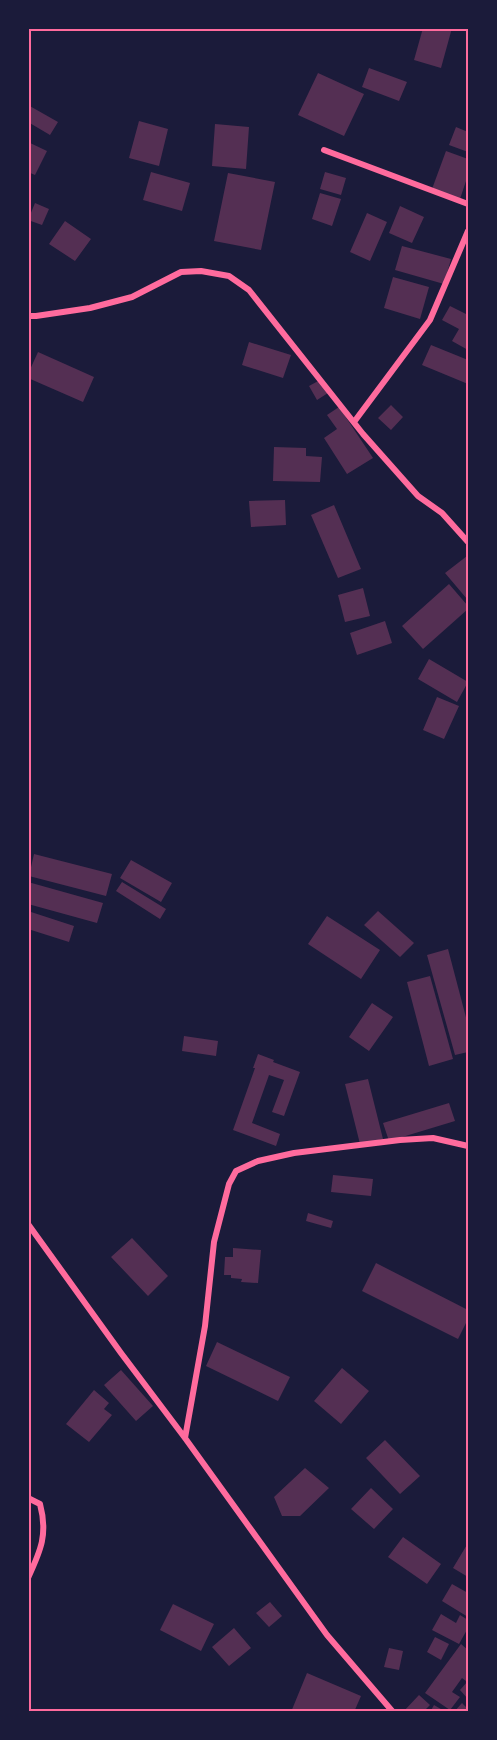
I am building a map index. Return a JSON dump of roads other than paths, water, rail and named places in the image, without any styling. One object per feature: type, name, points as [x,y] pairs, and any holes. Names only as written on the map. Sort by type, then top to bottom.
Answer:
[{"type":"street","points":[[324,150],[468,204]]},
{"type":"street","points":[[354,422],[430,320],[468,231]]},
{"type":"street","points":[[28,316],[90,308],[132,297],[181,272],[201,271],[229,276],[249,290],[354,422],[418,496],[442,513],[468,542]]},
{"type":"street","points":[[185,1438],[205,1326],[214,1242],[229,1184],[236,1171],[258,1161],[294,1153],[400,1140],[433,1138],[468,1146]]},
{"type":"street","points":[[28,1224],[327,1635],[393,1712]]},
{"type":"street","points":[[28,1498],[40,1504],[44,1518],[41,1550],[28,1578]]}]
